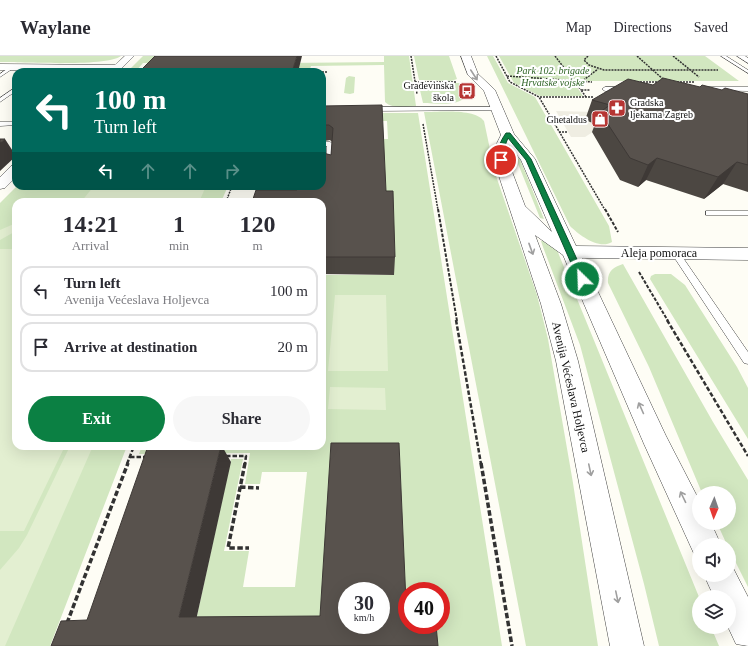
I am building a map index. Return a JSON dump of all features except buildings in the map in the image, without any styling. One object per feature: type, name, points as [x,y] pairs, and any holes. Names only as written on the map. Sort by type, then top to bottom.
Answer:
[{"type":"street","points":[[116,68],[130,56]]},
{"type":"street","points":[[466,56],[473,75],[489,90],[508,135],[528,159],[657,444],[703,538]]},
{"type":"street","points":[[740,56],[748,61]]},
{"type":"street","points":[[0,67],[13,68]]},
{"type":"street","points":[[489,90],[491,81],[490,75]]},
{"type":"street","name":"Avenija Većeslava Holjevca","points":[[508,135],[502,142],[501,160],[551,304],[567,362],[627,646]]},
{"type":"street","points":[[0,185],[12,173]]},
{"type":"street","points":[[514,199],[535,227],[570,252]]},
{"type":"street","name":"Aleja pomoraca","points":[[570,252],[748,254]]},
{"type":"street","points":[[723,582],[748,632]]},
{"type":"lane","points":[[724,56],[748,72]]},
{"type":"lane","points":[[0,76],[12,69]]},
{"type":"lane","points":[[605,89],[628,89]]},
{"type":"lane","points":[[700,89],[748,90]]},
{"type":"lane","points":[[0,100],[12,91]]},
{"type":"lane","points":[[362,109],[497,109]]},
{"type":"lane","points":[[0,124],[12,124]]},
{"type":"lane","points":[[326,144],[330,144],[329,169]]},
{"type":"lane","points":[[709,213],[748,213]]},
{"type":"lane","points":[[676,254],[748,360]]},
{"type":"path","points":[[411,56],[418,98]]},
{"type":"path","points":[[496,56],[510,82],[539,97],[593,97]]},
{"type":"path","points":[[555,56],[581,90]]},
{"type":"path","points":[[586,56],[584,61],[586,64],[610,70],[721,70]]},
{"type":"path","points":[[631,82],[666,82],[637,56]]},
{"type":"path","points":[[673,56],[701,78]]},
{"type":"path","points":[[581,82],[598,68]]},
{"type":"path","points":[[507,76],[576,82],[595,82]]},
{"type":"path","points":[[415,82],[460,82]]},
{"type":"path","points":[[674,82],[698,82]]},
{"type":"path","points":[[539,97],[620,237]]},
{"type":"path","points":[[422,118],[512,646]]},
{"type":"path","points":[[559,132],[568,132]]},
{"type":"path","points":[[267,190],[272,195]]},
{"type":"path","points":[[637,270],[748,456]]},
{"type":"path","points":[[67,624],[133,450]]},
{"type":"path","points":[[223,456],[246,456],[228,548],[249,548]]},
{"type":"path","points":[[130,457],[153,457]]},
{"type":"path","points":[[240,487],[259,488]]},
{"type":"green space","points":[[0,56],[121,56],[99,62],[64,63],[0,62]]},
{"type":"green space","points":[[143,56],[265,56],[166,63],[143,63],[139,68],[131,68]]},
{"type":"green space","points":[[384,56],[409,56],[416,106],[395,107],[385,102],[384,65],[311,66],[310,68],[285,68],[287,63],[384,62]]},
{"type":"green space","points":[[414,56],[449,56],[457,79],[451,81],[419,80]]},
{"type":"green space","points":[[487,56],[493,56],[508,83],[535,97],[609,226],[612,242],[607,244],[595,243],[584,237],[570,226]]},
{"type":"green space","name":"Park 102. brigade Hrvatske vojske","points":[[499,56],[705,56],[739,81],[573,81],[583,96],[540,96],[514,83]]},
{"type":"green space","points":[[349,76],[355,77],[354,93],[350,94],[344,93],[346,78]]},
{"type":"green space","points":[[425,83],[459,83],[465,97],[457,102],[451,103],[423,103],[419,86]]},
{"type":"green space","points":[[424,112],[465,112],[473,114],[484,121],[495,173],[537,295],[548,339],[573,483],[598,646],[526,646]]},
{"type":"green space","points":[[371,113],[418,113],[502,646],[432,646],[431,634],[450,634],[450,582],[402,582],[397,461],[343,582],[338,582],[338,594],[324,625],[195,625],[231,459],[243,459],[224,551],[249,551],[243,587],[295,587],[307,472],[262,472],[260,484],[245,484],[250,453],[139,454],[140,450],[326,450],[326,275],[394,275],[333,208],[379,139],[388,139],[387,121],[371,121]]},
{"type":"green space","points":[[516,159],[520,159],[544,219],[540,218]]},
{"type":"green space","points":[[13,190],[226,190],[223,198],[12,198],[12,450],[125,450],[50,646],[0,646],[0,203]]},
{"type":"green space","points":[[91,190],[204,190],[201,198],[84,198]]},
{"type":"green space","points":[[12,225],[12,233],[0,240],[0,230]]},
{"type":"green space","points":[[544,240],[557,250],[696,590],[692,590],[692,634],[714,634],[719,646],[659,646],[644,584],[580,345],[541,241]]},
{"type":"green space","points":[[0,249],[12,249],[12,450],[63,450],[24,531],[0,531]]},
{"type":"green space","points":[[623,264],[713,422],[748,480],[748,587],[736,563],[736,538],[724,538],[720,530],[736,530],[736,486],[699,486],[649,367],[608,283],[611,270]]},
{"type":"green space","points":[[655,274],[671,274],[685,285],[737,367],[748,388],[748,439],[650,279],[651,276]]},
{"type":"green space","points":[[335,295],[386,295],[388,371],[328,371]]},
{"type":"green space","points":[[330,387],[385,388],[386,410],[328,409]]},
{"type":"green space","points":[[68,450],[91,450],[5,646],[0,646],[0,570],[19,548],[27,535]]},
{"type":"shaded area","points":[[556,111],[598,112],[602,126],[585,137],[571,137]]},
{"type":"place","name":"Građevinska škola","points":[[467,91]]},
{"type":"place","name":"Gradska ljekarna Zagreb","points":[[617,108]]},
{"type":"place","name":"Ghetaldus","points":[[600,119]]},
{"type":"route","points":[[501,160],[502,142],[508,135],[528,159],[582,279]]}]
